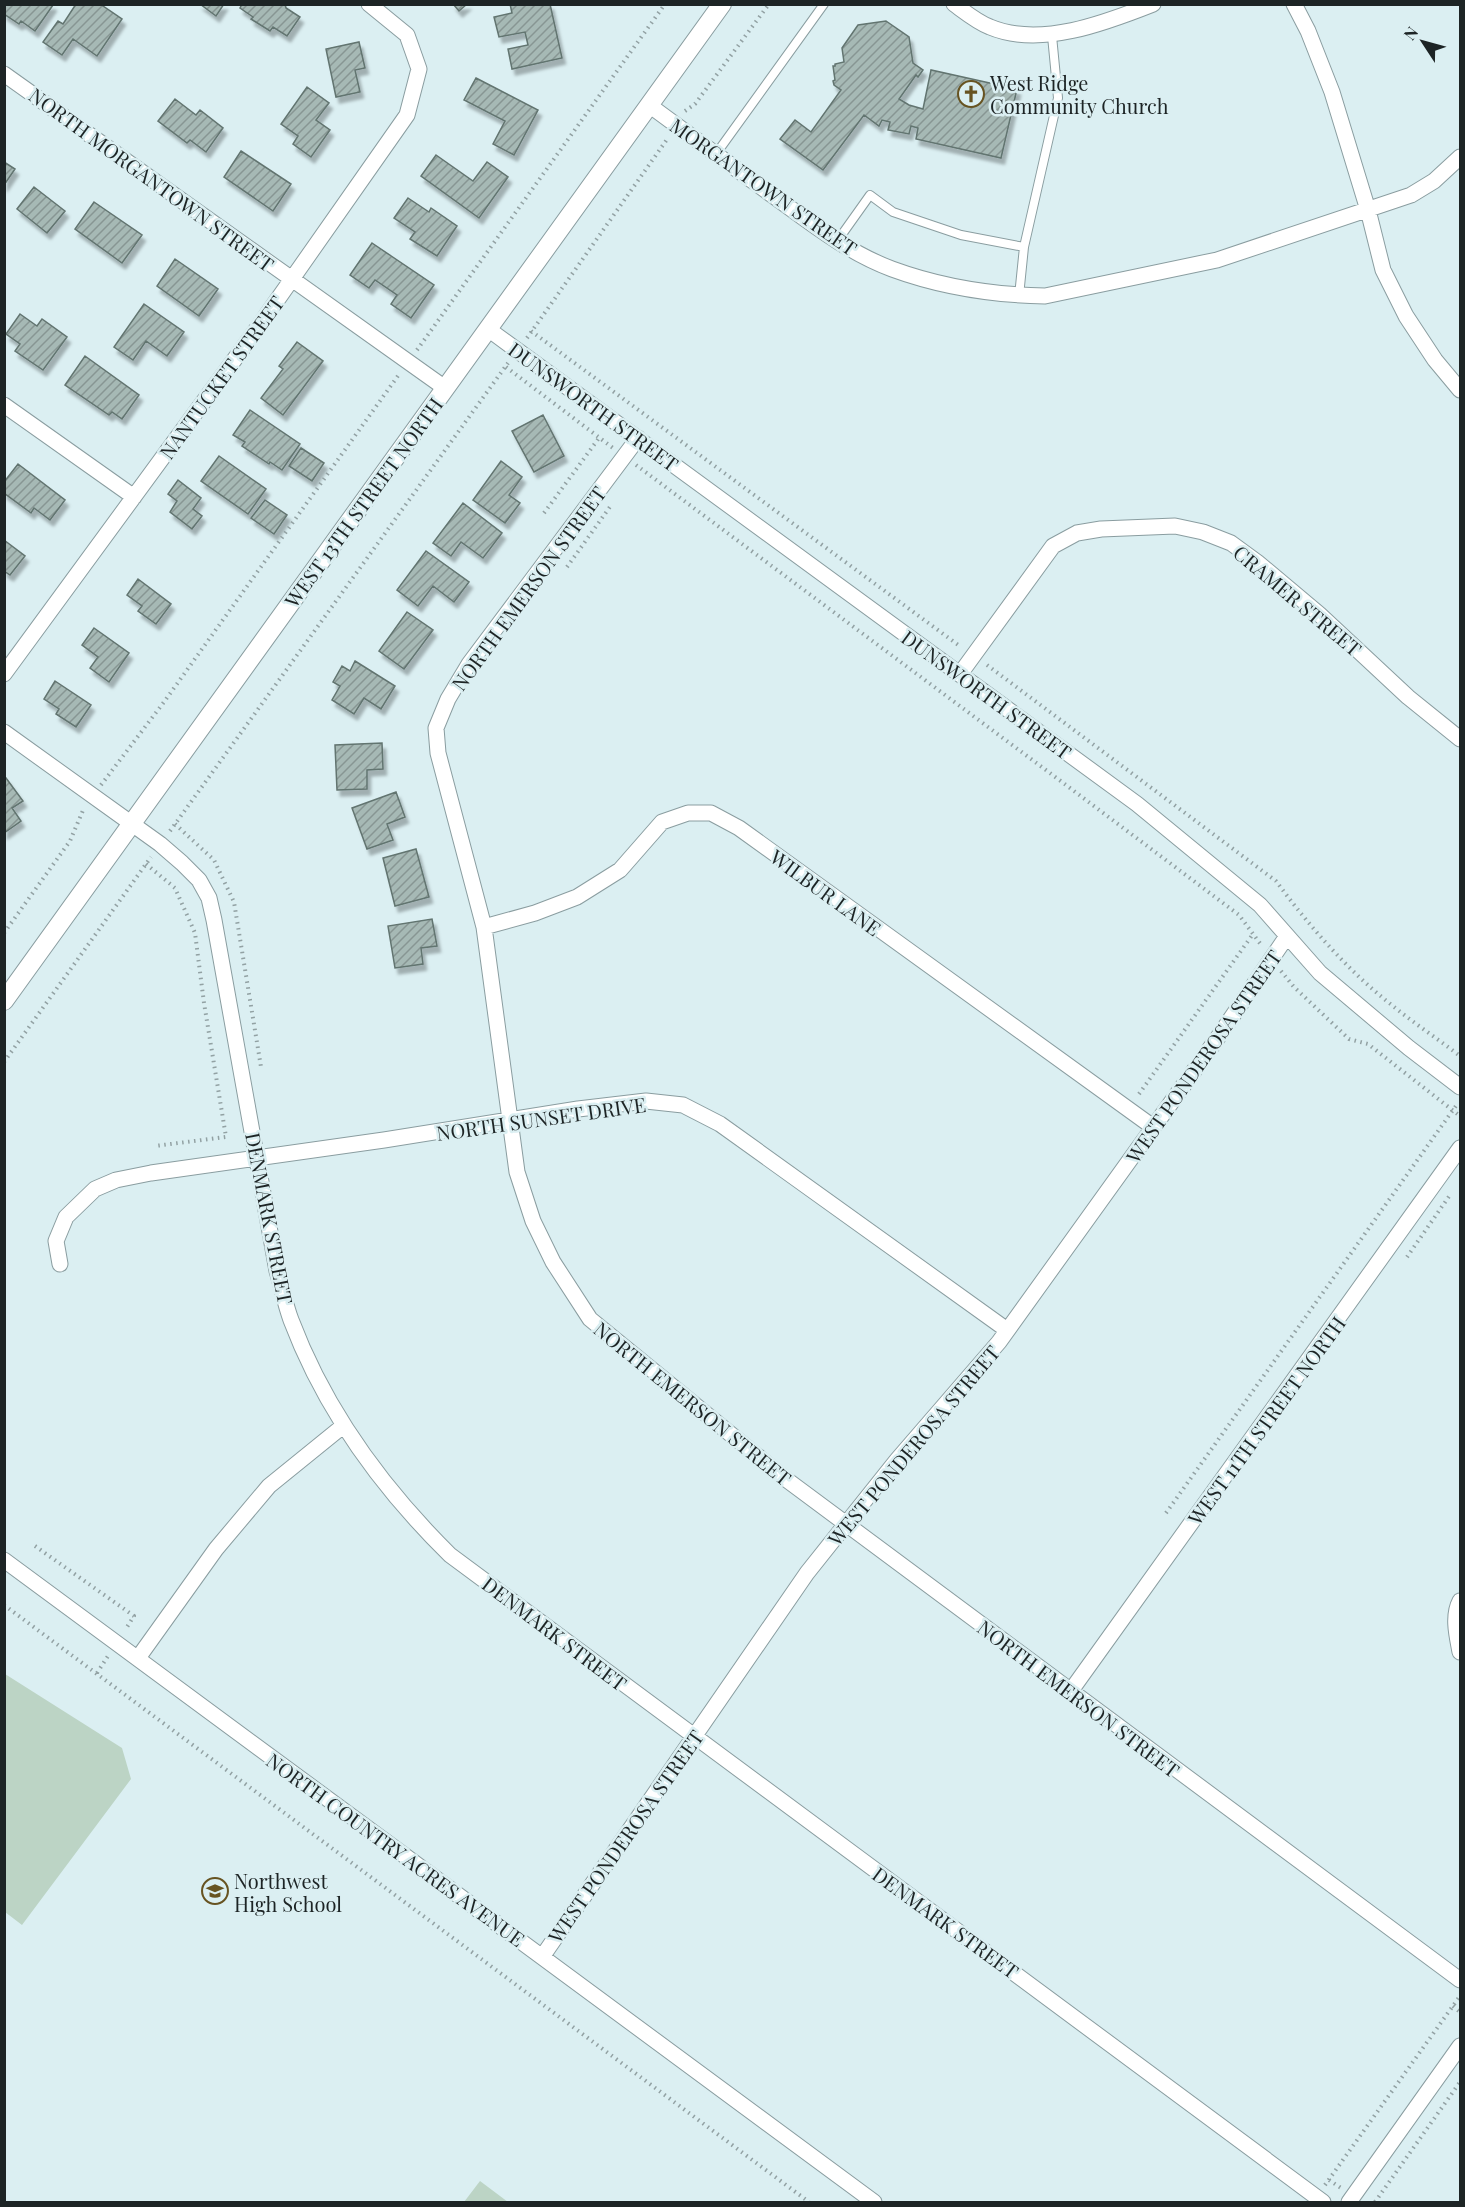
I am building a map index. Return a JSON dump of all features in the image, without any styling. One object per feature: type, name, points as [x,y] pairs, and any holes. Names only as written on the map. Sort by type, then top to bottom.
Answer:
[{"type":"street","name":"NANTUCKET STREET","points":[[4,675],[292,279],[407,115],[419,69],[407,35],[369,4]]},
{"type":"street","name":"WEST 13TH STREET NORTH","points":[[4,1001],[722,4]]},
{"type":"street","points":[[954,4],[990,27],[1017,34],[1052,36],[1127,15],[1153,4]]},
{"type":"street","points":[[1294,4],[1308,31],[1332,92],[1368,210],[1383,270],[1406,316],[1435,360],[1461,390]]},
{"type":"street","name":"NORTH MORGANTOWN STREET","points":[[4,74],[445,388]]},
{"type":"street","name":"MORGANTOWN STREET","points":[[649,105],[838,240],[860,253],[902,272],[978,292],[1019,296],[1045,296],[1217,260],[1411,195],[1434,181],[1461,157]]},
{"type":"street","name":"DUNSWORTH STREET","points":[[488,329],[1137,804],[1260,905],[1320,973],[1409,1048],[1461,1087]]},
{"type":"street","points":[[4,405],[134,497]]},
{"type":"street","name":"NORTH EMERSON STREET","points":[[638,438],[469,664],[448,699],[436,728],[438,753],[484,927],[508,1120],[517,1172],[533,1221],[553,1262],[590,1319],[783,1477],[1461,1980]]},
{"type":"street","name":"CRAMER STREET","points":[[960,674],[1053,546],[1077,533],[1101,529],[1175,526],[1203,532],[1231,543],[1257,562],[1320,614],[1408,697],[1461,739]]},
{"type":"street","name":"DENMARK STREET","points":[[4,732],[160,844],[199,880],[208,898],[214,920],[277,1271],[290,1318],[311,1365],[343,1426],[391,1492],[423,1528],[450,1555],[1320,2200]]},
{"type":"street","name":"WILBUR LANE","points":[[484,927],[535,913],[577,897],[620,870],[662,822],[688,813],[711,813],[739,828],[1153,1128]]},
{"type":"street","name":"WEST PONDEROSA STREET","points":[[542,1957],[807,1573],[897,1460],[1008,1330],[1287,936]]},
{"type":"street","name":"NORTH SUNSET DRIVE","points":[[60,1264],[56,1240],[66,1217],[95,1189],[116,1180],[578,1109],[646,1101],[683,1105],[720,1124],[1008,1330]]},
{"type":"street","name":"WEST 11TH STREET NORTH","points":[[1070,1692],[1461,1148]]},
{"type":"street","points":[[138,1658],[216,1549],[269,1486],[343,1426]]},
{"type":"street","name":"NORTH COUNTRY ACRES AVENUE","points":[[4,1560],[874,2202]]},
{"type":"street","points":[[1459,1605],[1456,1631],[1461,1652]]},
{"type":"street","points":[[1349,2202],[1461,2046]]},
{"type":"lane","points":[[716,154],[824,4]]},
{"type":"lane","points":[[1019,296],[1024,247],[1058,98],[1052,36]]},
{"type":"lane","points":[[838,240],[870,195],[893,212],[997,243],[1024,247]]},
{"type":"path","points":[[4,933],[70,841],[82,810],[164,702],[665,4]]},
{"type":"path","points":[[4,1062],[518,351],[686,109],[695,104],[769,4]]},
{"type":"path","points":[[506,367],[1239,915],[1294,987],[1349,1039],[1368,1044],[1461,1116]]},
{"type":"path","points":[[544,513],[599,438]]},
{"type":"path","points":[[567,567],[612,504]]},
{"type":"path","points":[[146,864],[175,888],[195,933],[226,1137],[155,1146]]},
{"type":"path","points":[[1139,1094],[1253,934]]},
{"type":"path","points":[[1166,1513],[1461,1100]]},
{"type":"path","points":[[1407,1257],[1455,1187]]},
{"type":"path","points":[[4,1605],[809,2202]]},
{"type":"path","points":[[1320,2200],[1461,1996]]},
{"type":"path","points":[[1453,2006],[1461,2012]]},
{"type":"path","points":[[1375,2202],[1461,2082]]},
{"type":"green space","points":[[5,1674],[122,1748],[131,1779],[22,1925],[5,1912]]},
{"type":"green space","points":[[480,2181],[508,2202],[464,2202]]},
{"type":"building","points":[[4,4],[53,5],[35,31],[21,21],[19,24],[4,14]]},
{"type":"building","points":[[76,4],[100,4],[122,19],[97,56],[73,39],[62,55],[43,42],[58,21],[63,24]]},
{"type":"building","points":[[200,4],[224,4],[216,16]]},
{"type":"building","points":[[242,4],[285,4],[286,8],[300,17],[287,36],[273,27],[270,31],[251,19],[253,17],[240,8]]},
{"type":"building","points":[[453,4],[467,4],[459,11]]},
{"type":"building","points":[[510,4],[550,4],[562,58],[512,69],[508,49],[528,45],[525,32],[499,37],[494,17],[512,13]]},
{"type":"building","name":"West Ridge Community Church","points":[[886,21],[909,37],[913,63],[923,70],[918,77],[916,75],[899,99],[909,105],[923,109],[931,70],[1017,89],[1001,158],[916,139],[918,128],[911,126],[909,134],[888,130],[890,122],[882,120],[879,126],[864,115],[823,170],[780,139],[795,120],[811,132],[841,90],[834,85],[833,66],[844,62],[842,48],[858,25]]},
{"type":"building","points":[[359,42],[365,68],[355,70],[360,92],[336,97],[326,49]]},
{"type":"building","points":[[476,78],[538,110],[514,155],[493,144],[505,121],[464,100]]},
{"type":"building","points":[[307,87],[329,103],[316,120],[330,130],[311,157],[293,144],[298,136],[281,124]]},
{"type":"building","points":[[175,99],[196,115],[200,110],[223,128],[206,152],[190,140],[187,143],[158,121]]},
{"type":"building","points":[[241,151],[291,184],[273,211],[224,177]]},
{"type":"building","points":[[436,155],[473,181],[487,162],[508,177],[479,218],[421,176]]},
{"type":"building","points":[[4,162],[15,169],[4,185]]},
{"type":"building","points":[[34,187],[65,211],[47,233],[17,209]]},
{"type":"building","points":[[408,198],[429,212],[431,208],[457,226],[437,256],[410,239],[415,232],[394,218]]},
{"type":"building","points":[[94,202],[142,235],[122,263],[75,229]]},
{"type":"building","points":[[372,243],[434,285],[411,318],[391,304],[397,295],[375,280],[369,288],[350,275]]},
{"type":"building","points":[[175,259],[218,289],[199,316],[157,286]]},
{"type":"building","points":[[144,304],[184,332],[167,356],[146,341],[133,360],[114,347]]},
{"type":"building","points":[[20,314],[37,326],[42,319],[67,337],[43,370],[15,351],[20,344],[6,334]]},
{"type":"building","points":[[297,342],[323,361],[283,415],[261,398],[283,369],[279,366]]},
{"type":"building","points":[[85,356],[139,395],[122,419],[112,412],[109,415],[65,385]]},
{"type":"building","points":[[250,410],[300,444],[282,470],[242,446],[245,442],[233,435]]},
{"type":"building","points":[[543,415],[564,456],[534,472],[512,431]]},
{"type":"building","points":[[301,448],[324,463],[312,481],[289,466]]},
{"type":"building","points":[[219,456],[266,489],[248,514],[201,481]]},
{"type":"building","points":[[501,461],[522,477],[509,495],[520,503],[505,523],[473,500]]},
{"type":"building","points":[[18,464],[65,500],[50,520],[34,508],[31,513],[4,493],[4,482]]},
{"type":"building","points":[[178,480],[201,498],[193,509],[202,516],[192,529],[170,512],[177,501],[168,494]]},
{"type":"building","points":[[265,500],[287,515],[274,534],[251,518]]},
{"type":"building","points":[[463,503],[502,533],[483,558],[461,542],[451,556],[433,543]]},
{"type":"building","points":[[4,540],[25,556],[10,575],[4,571]]},
{"type":"building","points":[[426,551],[469,582],[454,602],[433,586],[418,606],[397,590]]},
{"type":"building","points":[[138,579],[171,604],[156,624],[138,611],[142,606],[127,595]]},
{"type":"building","points":[[407,612],[433,630],[404,669],[379,651]]},
{"type":"building","points":[[94,628],[129,653],[109,682],[90,668],[98,657],[82,645]]},
{"type":"building","points":[[355,661],[395,686],[381,709],[364,698],[354,714],[332,700],[340,686],[333,682],[342,666],[350,671]]},
{"type":"building","points":[[55,681],[91,705],[76,727],[56,714],[59,709],[44,699]]},
{"type":"building","points":[[382,743],[383,769],[367,770],[367,789],[337,790],[335,745]]},
{"type":"building","points":[[6,778],[23,801],[12,808],[21,821],[4,833],[4,779]]},
{"type":"building","points":[[396,792],[405,817],[387,824],[393,840],[367,849],[352,808]]},
{"type":"building","points":[[416,849],[429,897],[395,906],[383,858]]},
{"type":"building","points":[[432,919],[437,946],[421,948],[423,964],[395,968],[388,926]]},
{"type":"place","name":"West Ridge Community Church","points":[[971,94]]},
{"type":"place","name":"Northwest High School","points":[[215,1891]]}]
